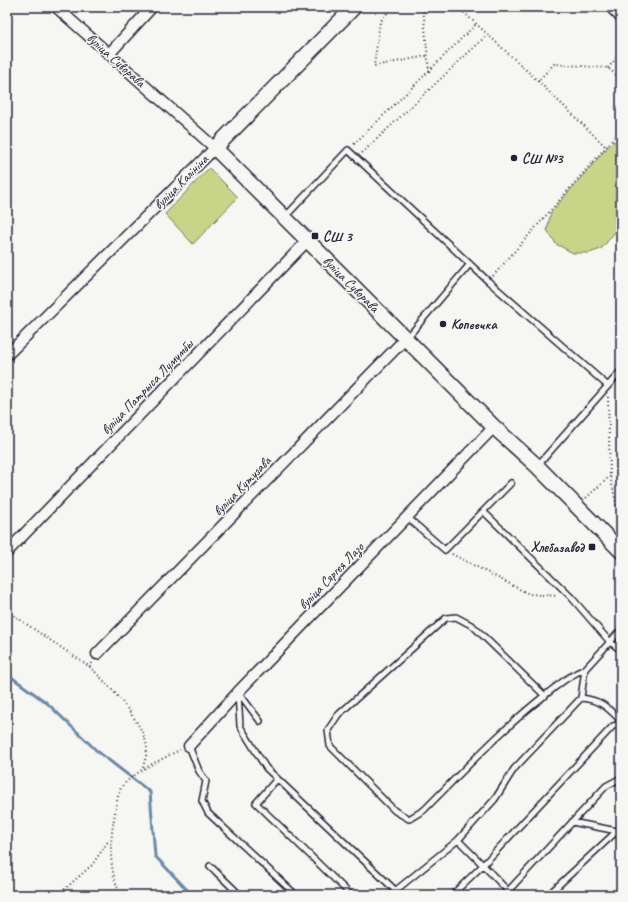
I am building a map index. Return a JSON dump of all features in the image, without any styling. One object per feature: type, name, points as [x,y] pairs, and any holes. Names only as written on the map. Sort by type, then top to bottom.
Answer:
[{"type":"main road","name":"вуліца Калініна","points":[[215,148],[354,7]]},
{"type":"main road","name":"вуліца Суворава","points":[[215,148],[494,427],[537,466],[621,551]]},
{"type":"street","name":"вуліца Суворава","points":[[56,7],[215,148]]},
{"type":"street","points":[[109,54],[152,7]]},
{"type":"street","name":"вуліца Калініна","points":[[7,355],[215,148]]},
{"type":"street","name":"вуліца Патрыса Лумумбы","points":[[7,552],[307,241]]},
{"type":"street","name":"вуліца Кутузава","points":[[97,654],[406,338]]},
{"type":"street","name":"вуліца Сяргея Лазо","points":[[189,746],[238,692],[494,427]]},
{"type":"lane","points":[[607,7],[621,20]]},
{"type":"lane","points":[[284,218],[348,150],[488,281],[608,386]]},
{"type":"lane","points":[[406,338],[470,264]]},
{"type":"lane","points":[[537,466],[621,371]]},
{"type":"lane","points":[[408,517],[445,550],[511,483]]},
{"type":"lane","points":[[484,512],[571,597],[610,642],[621,650]]},
{"type":"lane","points":[[545,696],[473,626],[456,617],[446,618],[338,715],[328,730],[330,746],[395,811],[409,819],[424,810],[522,714],[545,696],[572,674],[585,669],[621,630]]},
{"type":"lane","points":[[390,895],[458,840],[495,799],[514,769],[581,698],[585,669]]},
{"type":"lane","points":[[238,692],[260,721]]},
{"type":"lane","points":[[238,692],[240,726],[266,768],[395,890]]},
{"type":"lane","points":[[581,698],[595,699],[610,710],[621,721]]},
{"type":"lane","points":[[452,895],[613,726],[621,724]]},
{"type":"lane","points":[[189,746],[199,771],[206,781],[202,801],[208,813],[296,895]]},
{"type":"lane","points":[[504,895],[606,786],[621,778]]},
{"type":"lane","points":[[277,779],[256,804],[351,895]]},
{"type":"lane","points":[[572,822],[619,829]]},
{"type":"lane","points":[[619,829],[621,835]]},
{"type":"lane","points":[[548,895],[619,829]]},
{"type":"lane","points":[[458,840],[508,891]]},
{"type":"lane","points":[[210,866],[240,895]]},
{"type":"path","points":[[392,7],[380,22],[374,66],[427,56]]},
{"type":"path","points":[[423,7],[428,71]]},
{"type":"path","points":[[458,7],[538,81],[606,147]]},
{"type":"path","points":[[348,150],[476,24]]},
{"type":"path","points":[[357,158],[487,34]]},
{"type":"path","points":[[608,68],[621,53]]},
{"type":"path","points":[[538,81],[554,64],[608,68],[621,79]]},
{"type":"path","points":[[488,281],[621,130]]},
{"type":"path","points":[[608,386],[610,476],[621,525]]},
{"type":"path","points":[[576,507],[610,476]]},
{"type":"path","points":[[445,550],[529,594],[571,597]]},
{"type":"path","points":[[7,611],[90,667],[127,708],[142,733],[147,748],[142,770]]},
{"type":"path","points":[[90,667],[97,654]]},
{"type":"path","points":[[121,895],[115,883],[110,839],[118,797],[122,787],[142,770],[189,746]]},
{"type":"path","points":[[58,895],[92,865],[110,839]]},
{"type":"green space","points":[[621,141],[621,225],[601,249],[589,253],[573,253],[556,244],[547,230],[551,212],[612,142]]},
{"type":"green space","points":[[209,168],[238,197],[193,244],[165,214]]},
{"type":"waterway","points":[[7,674],[47,703],[97,751],[150,792],[155,856],[192,895]]},
{"type":"place","name":"СШ №3","points":[[514,158]]},
{"type":"place","name":"СШ 3","points":[[315,236]]},
{"type":"place","name":"Копеечка","points":[[443,324]]},
{"type":"place","name":"Хлебазавод","points":[[592,547]]}]
